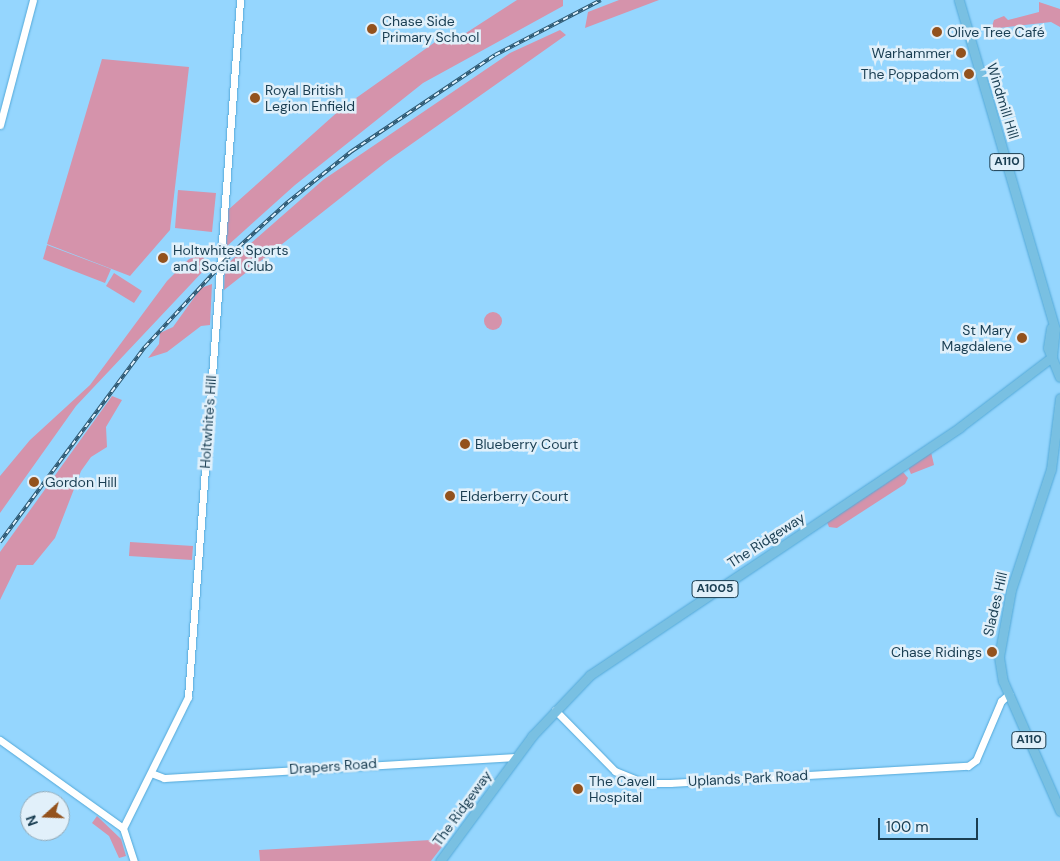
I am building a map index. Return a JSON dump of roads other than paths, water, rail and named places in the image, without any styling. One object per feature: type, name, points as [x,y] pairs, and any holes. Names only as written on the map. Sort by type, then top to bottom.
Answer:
[{"type":"main road","name":"Windmill Hill","points":[[959,0],[1052,326],[1056,349],[1052,357]]},
{"type":"main road","name":"A110","points":[[1052,357],[1060,377]]},
{"type":"main road","name":"The Ridgeway","points":[[440,861],[516,757],[555,710],[609,660],[821,521],[1020,384],[1052,357]]},
{"type":"main road","name":"Slades Hill","points":[[1060,398],[1049,478],[1023,551],[999,643],[1000,668],[1009,694],[1060,811]]},
{"type":"street","points":[[0,124],[33,0]]},
{"type":"street","name":"Holtwhite's Hill","points":[[123,828],[185,707],[188,692],[240,0]]},
{"type":"street","name":"Uplands Park Road","points":[[555,710],[603,762],[645,782],[970,765],[1001,701],[1009,694]]},
{"type":"street","points":[[0,740],[123,828],[134,861]]},
{"type":"street","name":"Drapers Road","points":[[151,773],[164,778],[516,757]]},
{"type":"railway","points":[[0,542],[145,347],[231,254],[288,202],[352,151],[495,55],[601,0]]},
{"type":"place","name":"Chase Side Primary School","points":[[372,29]]},
{"type":"place","name":"Olive Tree Café","points":[[937,32]]},
{"type":"place","name":"Warhammer","points":[[961,53]]},
{"type":"place","name":"The Poppadom","points":[[969,74]]},
{"type":"place","name":"Royal British Legion Enfield","points":[[255,98]]},
{"type":"place","name":"Holtwhites Sports and Social Club","points":[[163,258]]},
{"type":"place","name":"St Mary Magdalene","points":[[1022,338]]},
{"type":"place","name":"Blueberry Court","points":[[465,444]]},
{"type":"place","name":"Gordon Hill","points":[[34,482]]},
{"type":"place","name":"Elderberry Court","points":[[450,496]]},
{"type":"place","name":"Chase Ridings","points":[[992,652]]},
{"type":"place","name":"The Cavell Hospital","points":[[578,789]]}]
